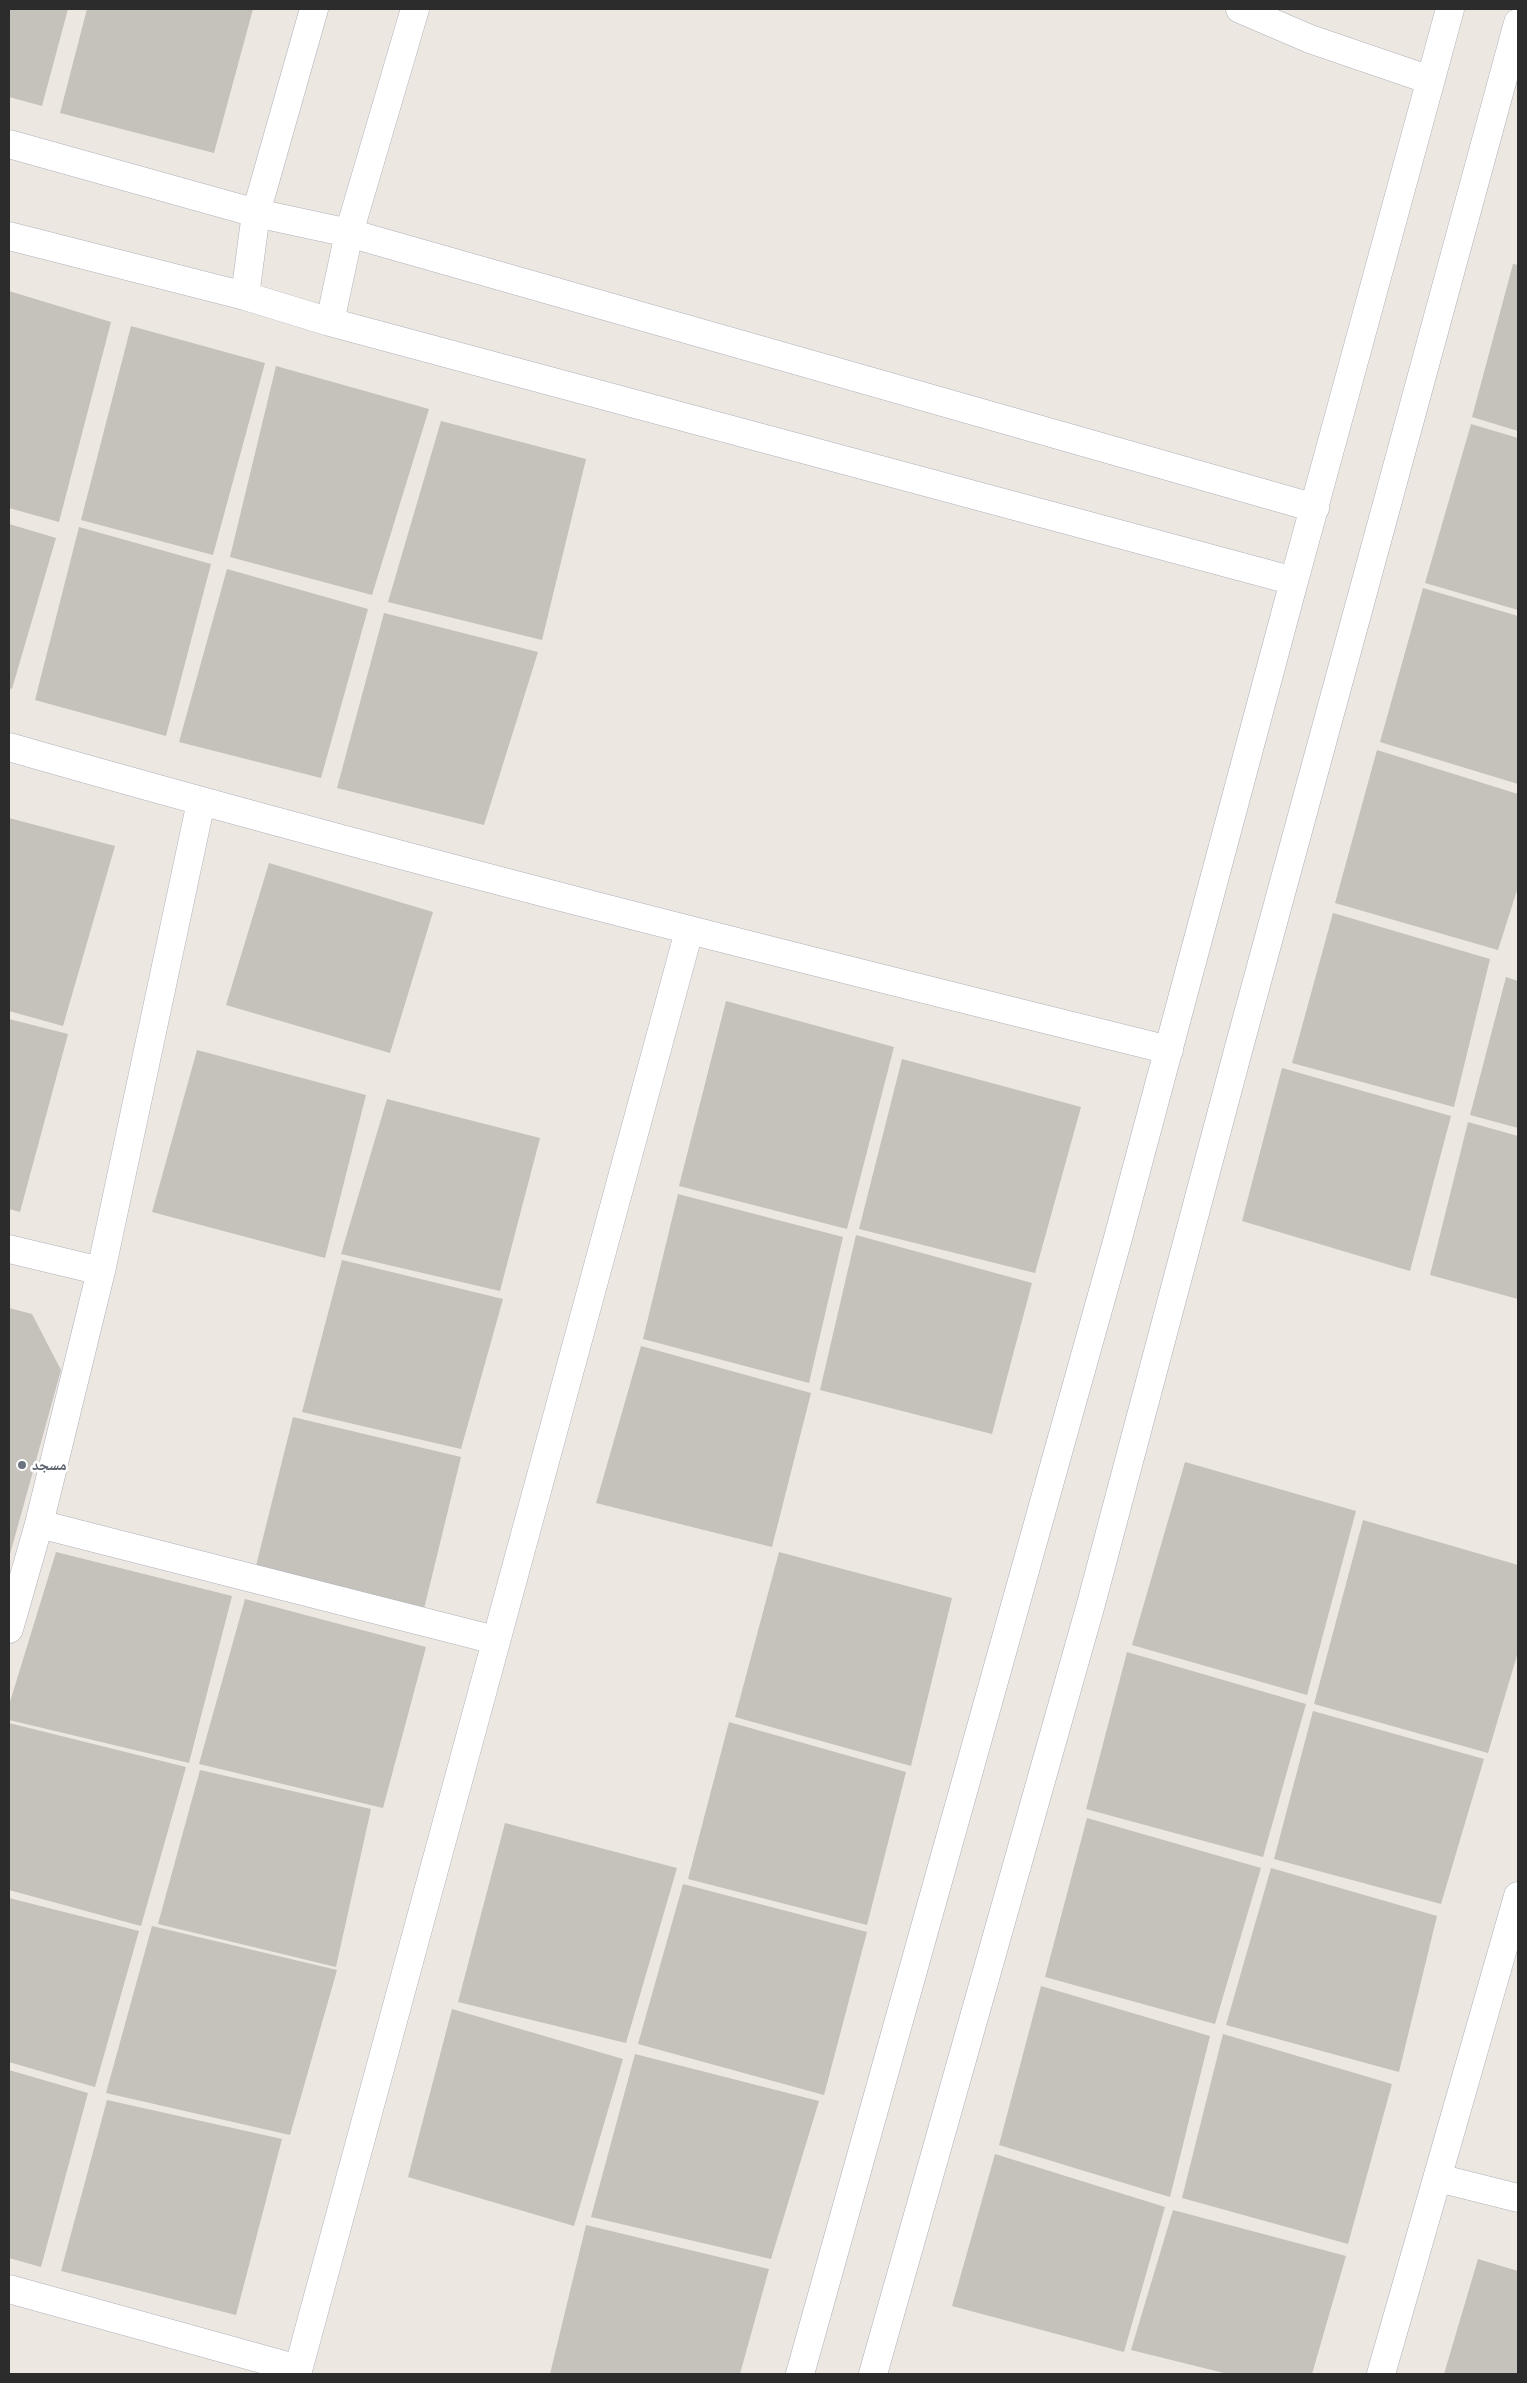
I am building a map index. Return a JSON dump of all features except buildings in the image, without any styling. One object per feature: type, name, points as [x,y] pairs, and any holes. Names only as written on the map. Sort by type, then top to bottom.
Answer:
[{"type":"street","points":[[245,296],[256,213],[314,9]]},
{"type":"street","points":[[330,322],[349,233],[415,9]]},
{"type":"street","points":[[1240,9],[1310,39],[1430,80]]},
{"type":"street","points":[[800,2374],[1169,1050],[1294,581],[1450,9]]},
{"type":"street","points":[[872,2374],[1091,1604],[1238,1051],[1518,23]]},
{"type":"street","points":[[9,144],[256,213],[349,233],[1315,508]]},
{"type":"street","points":[[9,236],[245,296],[330,322],[1294,581]]},
{"type":"street","points":[[9,747],[201,802],[689,931],[1169,1050]]},
{"type":"street","points":[[9,1629],[39,1524],[101,1271],[201,802]]},
{"type":"street","points":[[9,2289],[297,2372],[689,931]]},
{"type":"street","points":[[9,1249],[101,1271]]},
{"type":"street","points":[[39,1524],[496,1640]]},
{"type":"street","points":[[1381,2374],[1518,1896]]},
{"type":"street","points":[[1438,2178],[1518,2198]]},
{"type":"place","name":"مسجد","points":[[22,1465]]}]
